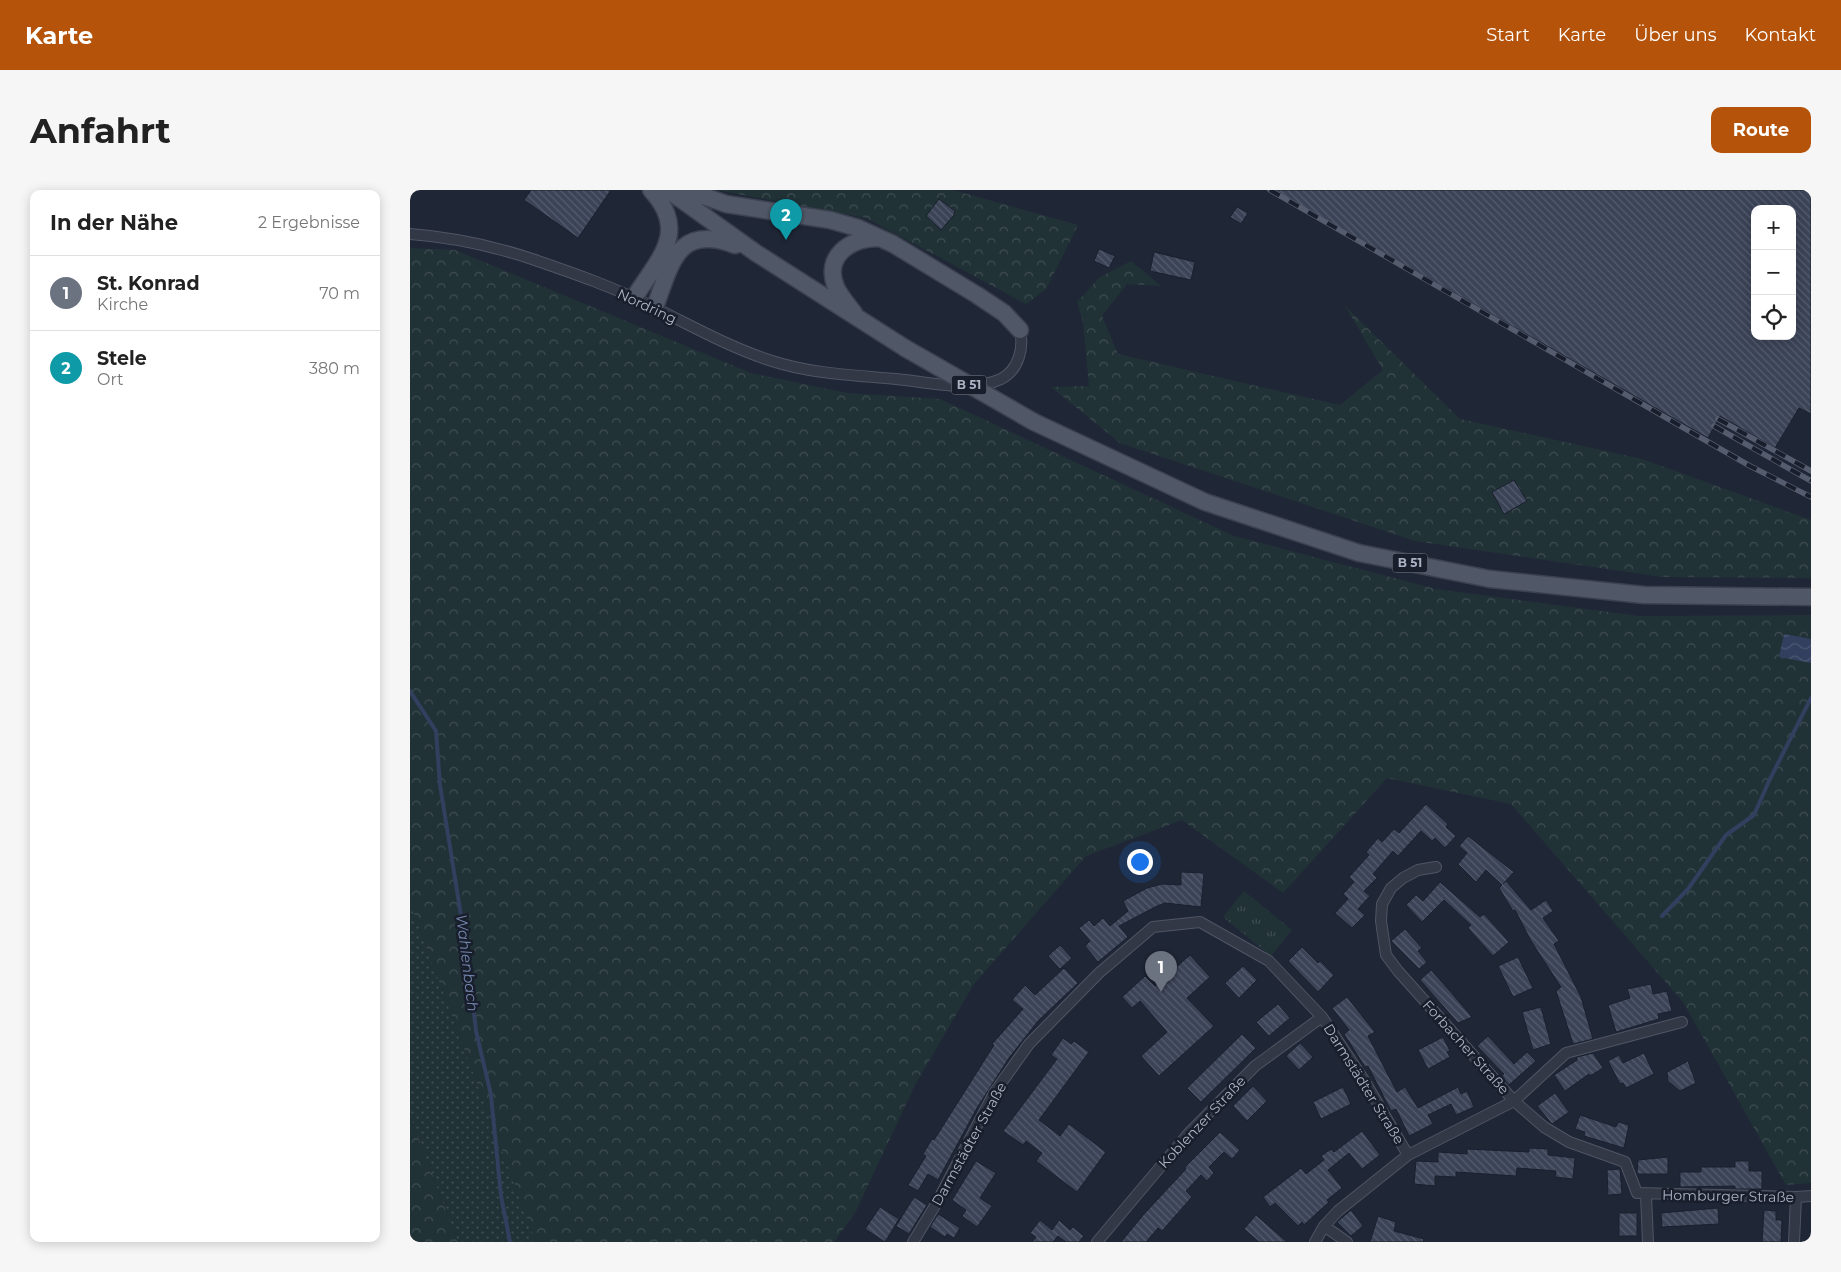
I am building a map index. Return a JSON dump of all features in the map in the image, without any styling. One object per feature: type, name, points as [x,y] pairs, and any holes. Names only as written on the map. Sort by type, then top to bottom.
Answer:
[{"type":"main road","points":[[634,298],[668,242],[671,232],[665,210],[651,190]]},
{"type":"main road","name":"B 51","points":[[668,190],[756,253],[866,325],[905,348],[1034,422],[1205,502],[1359,553],[1490,579],[1644,595],[1811,597]]},
{"type":"main road","points":[[687,190],[726,204],[830,220],[858,228],[893,244],[977,294],[1004,313],[1020,330]]},
{"type":"main road","points":[[655,307],[675,256],[686,244],[695,239],[718,238],[756,253]]},
{"type":"main road","points":[[866,325],[836,288],[834,267],[837,257],[845,247],[866,238],[878,238]]},
{"type":"street","name":"Nordring","points":[[410,234],[445,237],[531,258],[634,298],[708,335],[774,362],[813,371],[955,384],[984,384],[1001,379],[1019,358],[1023,341],[1020,330]]},
{"type":"street","name":"Forbacher Straße","points":[[1436,867],[1418,870],[1403,878],[1391,888],[1382,904],[1382,938],[1386,955],[1398,971],[1514,1101],[1556,1135],[1569,1142],[1625,1162],[1637,1193],[1646,1195]]},
{"type":"street","name":"Darmstädter Straße","points":[[913,1242],[936,1204],[994,1093],[1029,1044],[1099,973],[1153,927],[1200,922],[1270,961],[1322,1017],[1364,1080],[1408,1155]]},
{"type":"street","name":"Koblenzer Straße","points":[[1097,1242],[1188,1134],[1255,1066],[1322,1017]]},
{"type":"street","points":[[1315,1242],[1324,1226],[1338,1211],[1408,1155],[1514,1101],[1566,1052],[1682,1022]]},
{"type":"street","points":[[1646,1195],[1648,1242]]},
{"type":"street","name":"Homburger Straße","points":[[1646,1195],[1796,1198],[1811,1196]]},
{"type":"street","points":[[1794,1242],[1796,1198]]},
{"type":"street","points":[[1324,1226],[1347,1242]]},
{"type":"green space","points":[[716,190],[953,190],[1078,225],[1046,289],[1026,304],[866,218]]},
{"type":"green space","points":[[410,248],[455,250],[751,373],[847,393],[940,399],[1234,536],[1436,589],[1639,616],[1811,615],[1811,1183],[1786,1185],[1683,1002],[1511,804],[1387,778],[1283,893],[1182,820],[1086,856],[974,984],[915,1085],[856,1211],[834,1242],[536,1242],[410,903]]},
{"type":"green space","points":[[1131,261],[1161,286],[1127,284],[1102,316],[1118,354],[1340,405],[1383,370],[1345,306],[1460,419],[1642,459],[1811,520],[1811,578],[1662,577],[1415,541],[1120,443],[1051,387],[1089,386],[1083,322],[1077,302],[1100,277]]},
{"type":"green space","points":[[1244,891],[1292,930],[1271,956],[1223,917]]},
{"type":"green space","points":[[410,903],[536,1242],[458,1242],[410,1116]]},
{"type":"green space","points":[[410,1116],[458,1242],[410,1242]]},
{"type":"water","points":[[1784,634],[1811,639],[1811,663],[1779,657]]},
{"type":"building","points":[[531,190],[611,190],[578,238],[524,200]]},
{"type":"building","points":[[1274,190],[1811,190],[1811,414],[1799,408],[1775,448],[1720,416],[1708,438]]},
{"type":"building","points":[[939,199],[955,211],[954,215],[941,230],[926,216]]},
{"type":"building","points":[[1237,207],[1248,213],[1241,224],[1230,217]]},
{"type":"building","points":[[1099,249],[1115,256],[1109,268],[1094,261]]},
{"type":"building","points":[[1154,252],[1195,262],[1191,280],[1150,271]]},
{"type":"building","points":[[1514,480],[1527,501],[1504,514],[1492,492]]},
{"type":"building","points":[[1426,804],[1448,824],[1446,827],[1456,836],[1445,848],[1435,838],[1432,841],[1421,831],[1398,856],[1393,851],[1373,874],[1377,878],[1364,891],[1370,896],[1358,909],[1365,915],[1352,928],[1335,913],[1348,899],[1343,894],[1354,882],[1349,877],[1369,855],[1366,852],[1378,838],[1382,842],[1394,829],[1399,833]]},
{"type":"building","points":[[1468,836],[1514,872],[1503,884],[1506,881],[1531,910],[1546,900],[1553,911],[1543,918],[1559,941],[1554,944],[1581,997],[1593,1039],[1573,1044],[1556,991],[1561,987],[1531,941],[1515,910],[1513,911],[1499,888],[1502,885],[1486,870],[1476,882],[1458,864],[1467,853],[1459,846]]},
{"type":"building","points":[[1181,872],[1204,873],[1201,907],[1165,903],[1119,926],[1128,937],[1098,962],[1085,946],[1090,941],[1079,928],[1089,920],[1094,926],[1103,918],[1110,926],[1128,911],[1123,901],[1147,888],[1162,884],[1181,885]]},
{"type":"building","points":[[1440,882],[1480,917],[1484,914],[1509,942],[1493,956],[1468,928],[1471,925],[1444,900],[1422,922],[1406,905],[1416,895],[1423,901]]},
{"type":"building","points":[[1405,929],[1422,948],[1418,951],[1427,962],[1419,969],[1391,941]]},
{"type":"building","points":[[1060,945],[1072,958],[1060,969],[1048,956]]},
{"type":"building","points":[[1302,947],[1318,963],[1320,961],[1334,975],[1318,992],[1288,961]]},
{"type":"building","points":[[1190,955],[1210,977],[1187,998],[1214,1026],[1159,1076],[1141,1056],[1167,1032],[1140,1001],[1132,1008],[1122,997],[1145,976],[1155,986]]},
{"type":"building","points":[[1518,957],[1533,988],[1513,997],[1498,966]]},
{"type":"building","points":[[1243,966],[1257,980],[1239,998],[1225,983]]},
{"type":"building","points":[[1064,968],[1078,983],[1038,1021],[1009,1058],[977,1108],[938,1180],[928,1174],[918,1191],[908,1185],[926,1156],[923,1154],[932,1139],[934,1140],[994,1045],[992,1044],[1023,1009],[1012,1000],[1025,985],[1035,995]]},
{"type":"building","points":[[1431,970],[1472,1017],[1458,1023],[1420,980]]},
{"type":"building","points":[[1651,984],[1653,994],[1667,991],[1672,1011],[1658,1014],[1659,1019],[1616,1032],[1608,1005],[1630,998],[1627,989]]},
{"type":"building","points":[[1347,997],[1375,1032],[1368,1036],[1397,1092],[1405,1087],[1418,1108],[1458,1087],[1461,1094],[1467,1091],[1474,1107],[1456,1115],[1451,1104],[1428,1115],[1433,1124],[1409,1136],[1396,1109],[1391,1111],[1368,1066],[1365,1067],[1344,1034],[1349,1030],[1332,1008]]},
{"type":"building","points":[[1278,1004],[1290,1018],[1269,1036],[1256,1022]]},
{"type":"building","points":[[1541,1007],[1551,1044],[1533,1050],[1522,1012]]},
{"type":"building","points":[[1242,1034],[1256,1048],[1201,1102],[1187,1088]]},
{"type":"building","points":[[1488,1036],[1514,1064],[1527,1052],[1536,1061],[1509,1085],[1501,1076],[1504,1074],[1477,1046]]},
{"type":"building","points":[[1443,1037],[1450,1051],[1447,1052],[1450,1057],[1428,1069],[1418,1050]]},
{"type":"building","points":[[1063,1038],[1071,1044],[1074,1041],[1089,1052],[1039,1120],[1060,1136],[1069,1124],[1106,1152],[1077,1192],[1036,1161],[1042,1153],[1026,1141],[1023,1145],[1003,1131],[1057,1059],[1051,1055]]},
{"type":"building","points":[[1300,1043],[1313,1057],[1299,1070],[1286,1056]]},
{"type":"building","points":[[1593,1053],[1603,1068],[1590,1076],[1589,1074],[1565,1091],[1554,1075],[1577,1060],[1577,1057]]},
{"type":"building","points":[[1644,1053],[1654,1074],[1626,1088],[1623,1083],[1620,1084],[1608,1061],[1619,1055],[1623,1063]]},
{"type":"building","points":[[1688,1061],[1696,1083],[1680,1091],[1668,1081],[1667,1072]]},
{"type":"building","points":[[1253,1086],[1267,1101],[1247,1121],[1233,1106]]},
{"type":"building","points":[[1343,1087],[1351,1104],[1321,1119],[1313,1102]]},
{"type":"building","points":[[1555,1093],[1569,1112],[1552,1124],[1537,1106]]},
{"type":"building","points":[[1580,1115],[1616,1127],[1618,1122],[1629,1125],[1624,1148],[1584,1136],[1585,1132],[1575,1129]]},
{"type":"building","points":[[1362,1131],[1380,1155],[1362,1169],[1349,1153],[1328,1170],[1342,1188],[1327,1200],[1329,1202],[1304,1225],[1302,1222],[1298,1226],[1275,1203],[1270,1207],[1263,1197],[1301,1168],[1306,1174],[1324,1160],[1321,1156],[1331,1149],[1334,1152]]},
{"type":"building","points":[[1220,1132],[1240,1150],[1232,1159],[1224,1152],[1209,1167],[1214,1173],[1207,1181],[1201,1175],[1186,1191],[1192,1197],[1162,1231],[1158,1228],[1146,1242],[1121,1242],[1186,1169],[1185,1167]]},
{"type":"building","points":[[1529,1148],[1548,1149],[1548,1155],[1575,1158],[1573,1179],[1555,1177],[1556,1171],[1517,1168],[1516,1176],[1456,1172],[1456,1177],[1435,1176],[1435,1186],[1414,1184],[1416,1161],[1438,1162],[1438,1152],[1467,1154],[1467,1149],[1529,1152]]},
{"type":"building","points":[[1668,1157],[1668,1174],[1637,1174],[1638,1160]]},
{"type":"building","points":[[976,1161],[996,1173],[980,1198],[992,1206],[977,1227],[962,1216],[966,1210],[952,1200]]},
{"type":"building","points":[[1735,1161],[1749,1161],[1749,1171],[1762,1171],[1762,1189],[1735,1189],[1735,1186],[1680,1187],[1680,1172],[1701,1172],[1701,1167],[1735,1167]]},
{"type":"building","points":[[1620,1169],[1622,1194],[1608,1195],[1607,1170]]},
{"type":"building","points":[[914,1197],[927,1205],[909,1234],[896,1226]]},
{"type":"building","points":[[880,1207],[899,1219],[885,1242],[865,1229]]},
{"type":"building","points":[[1718,1208],[1719,1224],[1662,1227],[1661,1213]]},
{"type":"building","points":[[1351,1210],[1363,1226],[1351,1236],[1337,1222]]},
{"type":"building","points":[[1764,1210],[1776,1211],[1776,1220],[1782,1220],[1781,1242],[1762,1242]]},
{"type":"building","points":[[1619,1213],[1637,1213],[1637,1236],[1619,1236]]},
{"type":"building","points":[[938,1214],[960,1228],[954,1238],[947,1234],[945,1237],[930,1227]]},
{"type":"building","points":[[1256,1215],[1287,1242],[1259,1242],[1244,1229]]},
{"type":"building","points":[[1378,1216],[1396,1222],[1394,1231],[1424,1239],[1423,1242],[1370,1242]]},
{"type":"building","points":[[1040,1220],[1052,1230],[1059,1220],[1070,1230],[1073,1227],[1084,1236],[1079,1242],[1066,1242],[1058,1236],[1053,1242],[1032,1242],[1036,1237],[1030,1233]]},
{"type":"waterway","name":"Wahlenbach","points":[[410,691],[436,731],[440,785],[468,959],[476,1031],[491,1095],[501,1196],[510,1242]]},
{"type":"waterway","points":[[1662,916],[1688,889],[1726,835],[1754,815],[1811,698]]},
{"type":"railway","points":[[1270,190],[1750,466],[1811,497]]},
{"type":"railway","points":[[1718,419],[1811,471]]},
{"type":"railway","points":[[1714,426],[1811,481]]},
{"type":"place","name":"Stele","points":[[786,240]]},
{"type":"place","name":"St. Konrad","points":[[1161,992]]}]
